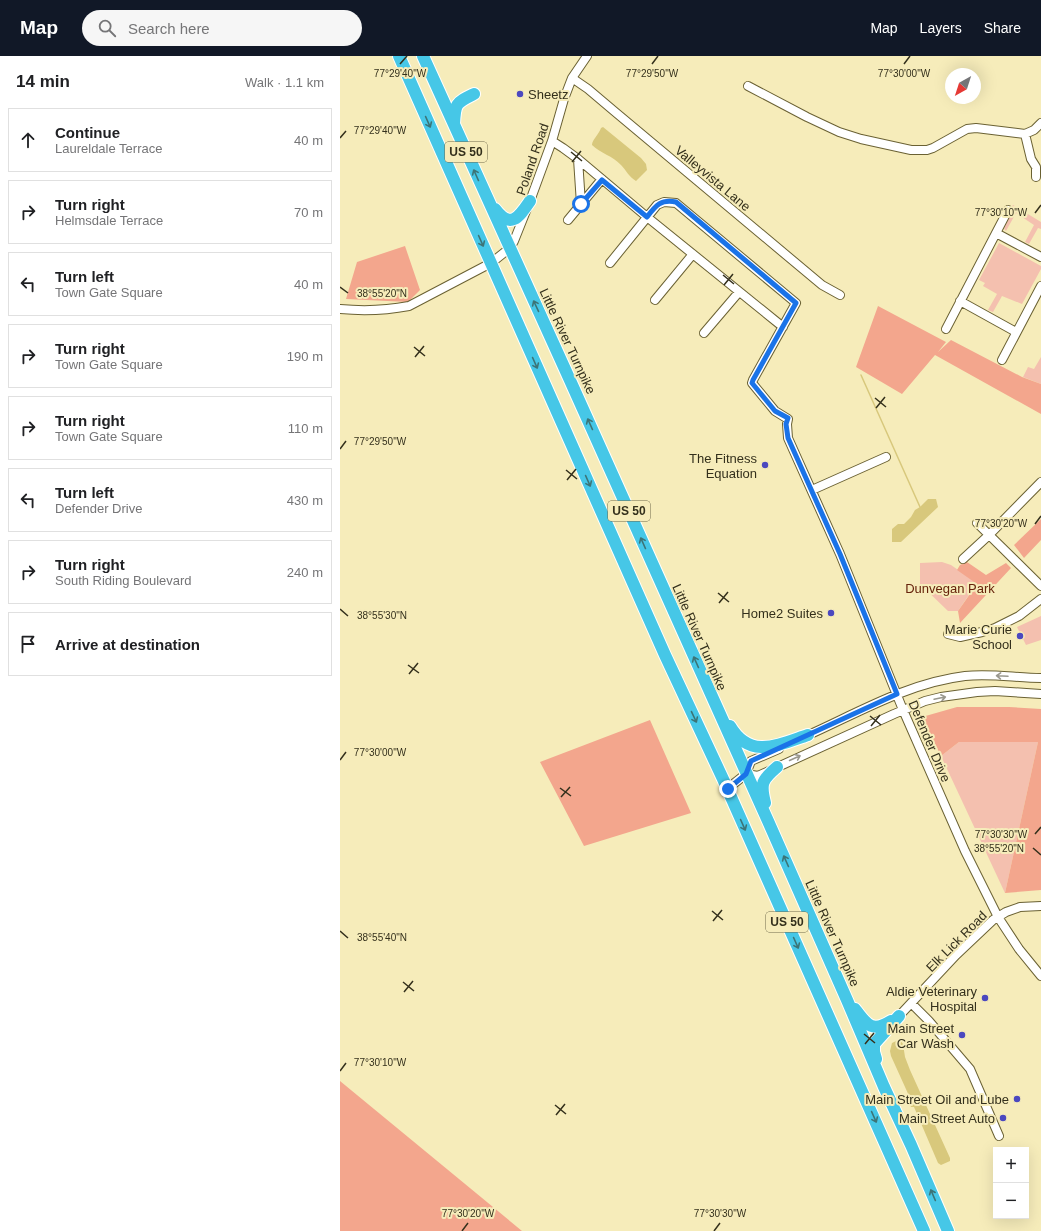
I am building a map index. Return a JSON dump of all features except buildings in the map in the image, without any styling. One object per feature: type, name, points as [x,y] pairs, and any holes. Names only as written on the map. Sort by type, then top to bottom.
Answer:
[{"type":"highway","name":"US 50","points":[[399,56],[665,655],[728,789],[924,1231]]},
{"type":"highway","name":"Little River Turnpike","points":[[423,56],[772,831],[948,1231]]},
{"type":"highway","points":[[454,125],[454,113],[457,105],[474,94]]},
{"type":"highway","points":[[484,192],[504,219],[511,220],[519,216],[530,201]]},
{"type":"highway","points":[[632,580],[640,613],[677,699]]},
{"type":"highway","points":[[708,688],[734,732],[748,744],[759,747],[769,747],[808,735]]},
{"type":"highway","points":[[772,831],[762,787],[765,778],[777,766]]},
{"type":"highway","points":[[847,1000],[865,1021],[872,1026],[881,1027],[899,1016]]},
{"type":"highway","points":[[884,1087],[874,1052],[874,1044],[899,1016]]},
{"type":"street","name":"Poland Road","points":[[340,309],[401,308],[409,306],[490,263],[510,248],[530,201],[552,141],[564,99],[572,78],[587,56]]},
{"type":"street","name":"Valleyvista Lane","points":[[572,78],[588,89],[820,282],[833,292],[840,295]]},
{"type":"street","points":[[748,86],[839,132],[861,139],[911,150],[928,150],[967,130],[976,128],[1025,134],[1034,130],[1041,123]]},
{"type":"street","points":[[1025,134],[1031,159],[1036,167],[1036,177]]},
{"type":"street","points":[[552,141],[578,159],[602,180],[647,217],[693,254],[779,325],[796,303],[676,202],[664,202],[657,205],[647,217],[610,263]]},
{"type":"street","points":[[578,159],[581,204]]},
{"type":"street","points":[[568,220],[602,180]]},
{"type":"street","points":[[946,329],[1008,210]]},
{"type":"street","points":[[996,233],[1041,257]]},
{"type":"street","points":[[655,300],[693,254]]},
{"type":"street","points":[[1002,360],[1040,289]]},
{"type":"street","points":[[704,333],[739,292]]},
{"type":"street","points":[[960,301],[1016,332]]},
{"type":"street","name":"Defender Drive","points":[[779,325],[752,383],[775,411],[788,418],[786,424],[788,438],[840,554],[903,710],[947,812],[998,917],[1019,949],[1041,976]]},
{"type":"street","points":[[812,490],[886,457]]},
{"type":"street","points":[[964,559],[1041,482]]},
{"type":"street","points":[[977,523],[1041,586]]},
{"type":"street","points":[[948,634],[960,637],[995,628],[1019,616],[1041,599]]},
{"type":"street","points":[[728,789],[746,774],[751,761],[897,694],[965,676],[982,675],[1041,678]]},
{"type":"street","points":[[746,774],[758,776],[777,766],[925,701],[976,692],[995,691],[1041,694]]},
{"type":"street","name":"Elk Lick Road","points":[[899,1016],[986,926],[1006,912],[1020,907],[1041,906]]},
{"type":"street","points":[[911,1003],[929,1021],[970,1069],[999,1136]]},
{"type":"green space","points":[[1013,205],[1041,222],[1041,229],[1038,228],[1029,244],[1025,242],[1034,225],[1016,213],[1006,231],[1004,228],[1012,212],[1010,210]]},
{"type":"green space","points":[[999,243],[1041,266],[1041,269],[1022,304],[1002,296],[993,312],[988,310],[997,294],[983,286],[985,283],[979,280]]},
{"type":"green space","points":[[1041,357],[1041,384],[1023,377],[1028,367],[1034,369]]},
{"type":"green space","name":"Dunvegan Park","points":[[942,562],[951,565],[977,583],[958,611],[948,611],[920,584],[920,563]]},
{"type":"green space","points":[[1041,616],[1041,640],[1026,645],[1017,627]]},
{"type":"green space","points":[[959,742],[1038,742],[1005,893],[941,756]]},
{"type":"shaded area","points":[[603,127],[641,158],[646,164],[647,170],[636,181],[631,178],[618,162],[592,145],[593,141]]},
{"type":"shaded area","points":[[405,246],[420,290],[408,302],[346,299],[357,262]]},
{"type":"shaded area","points":[[878,306],[946,342],[938,352],[951,340],[1022,377],[1041,384],[1041,414],[935,355],[902,394],[856,367]]},
{"type":"shaded area","points":[[928,499],[936,499],[938,507],[901,542],[892,542],[892,529],[898,524],[904,524],[915,510]]},
{"type":"shaded area","points":[[1041,519],[1041,540],[1024,558],[1014,545]]},
{"type":"shaded area","points":[[967,562],[986,575],[1006,563],[1011,568],[960,623],[958,611],[977,584],[957,570],[960,565]]},
{"type":"shaded area","points":[[957,707],[1009,707],[1041,709],[1041,890],[1005,893],[1038,742],[959,742],[941,756],[922,717]]},
{"type":"shaded area","points":[[650,720],[691,813],[584,846],[540,762]]},
{"type":"shaded area","points":[[898,1040],[903,1044],[905,1057],[910,1070],[950,1158],[950,1161],[941,1165],[938,1163],[914,1107],[911,1107],[908,1100],[910,1098],[891,1056],[890,1051],[892,1043]]},
{"type":"shaded area","points":[[340,1081],[522,1231],[340,1231]]},
{"type":"waterway","points":[[861,375],[920,507]]},
{"type":"place","name":"Sheetz","points":[[520,94]]},
{"type":"place","name":"The Fitness Equation","points":[[765,465]]},
{"type":"place","name":"Home2 Suites","points":[[831,613]]},
{"type":"place","name":"Marie Curie School","points":[[1020,636]]},
{"type":"place","name":"Aldie Veterinary Hospital","points":[[985,998]]},
{"type":"place","name":"Main Street Car Wash","points":[[962,1035]]},
{"type":"place","name":"Main Street Oil and Lube","points":[[1017,1099]]},
{"type":"place","name":"Main Street Auto","points":[[1003,1118]]},
{"type":"route","points":[[581,204],[602,180],[647,217],[660,203],[668,201],[676,202],[796,303],[752,383],[770,407],[788,418],[786,424],[788,438],[840,554],[897,694],[751,761],[746,774],[728,789]]}]
